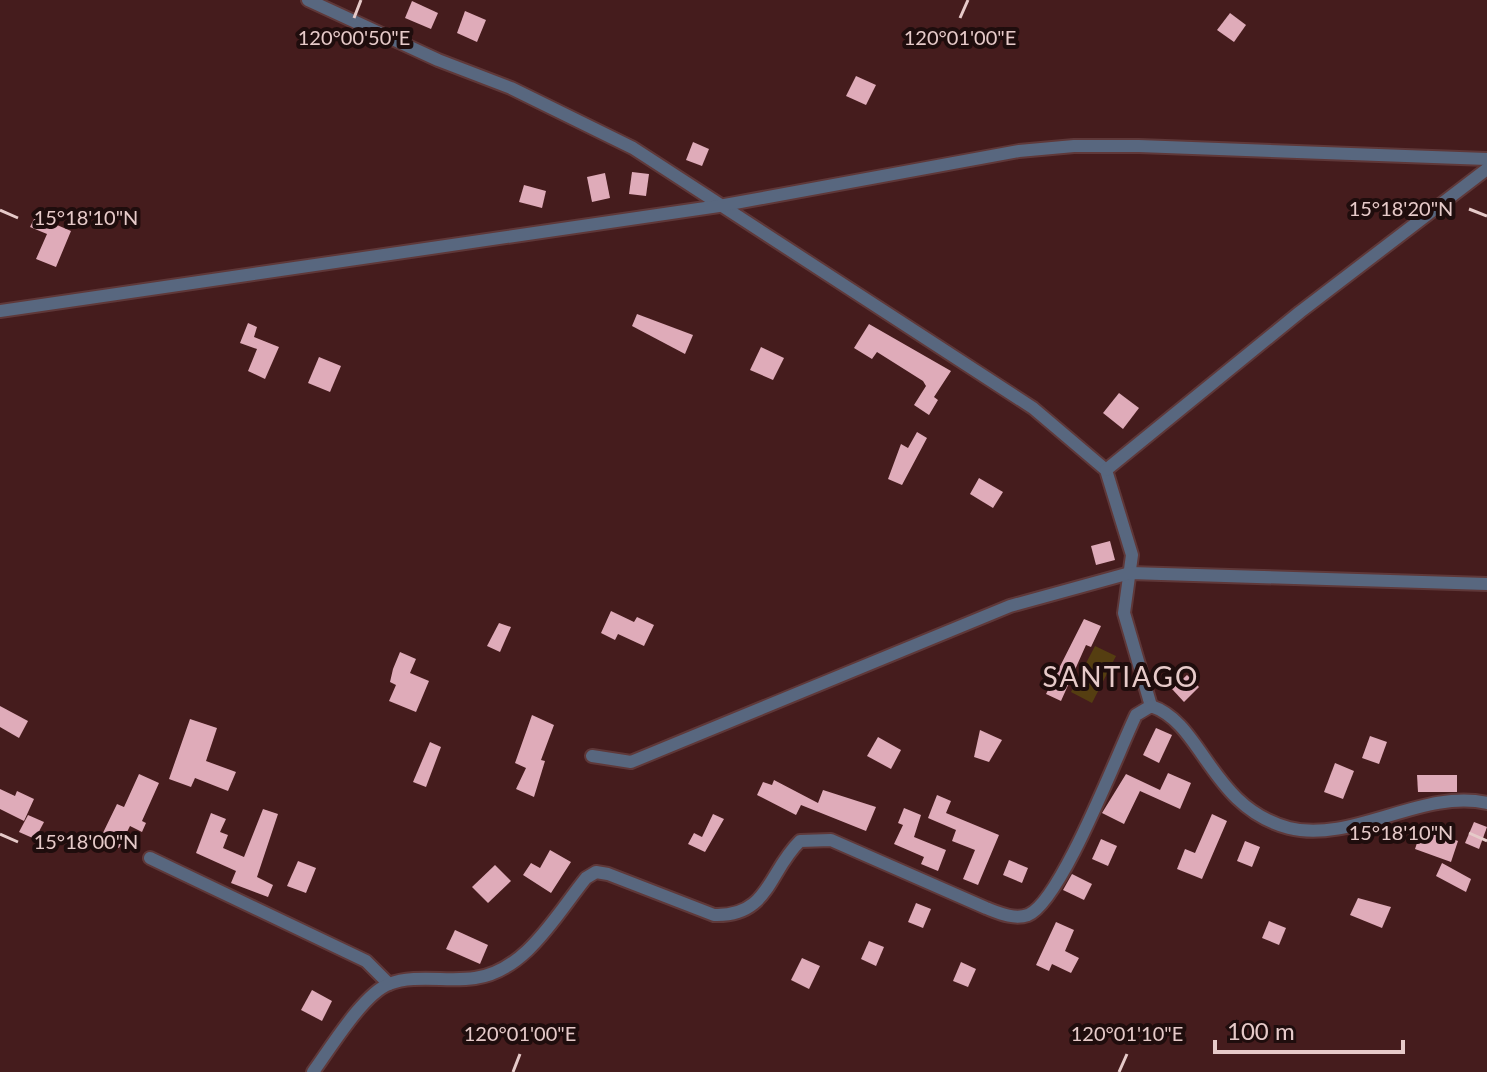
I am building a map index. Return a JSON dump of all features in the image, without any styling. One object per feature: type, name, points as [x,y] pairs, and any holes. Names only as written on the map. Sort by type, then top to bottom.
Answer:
[{"type":"street","points":[[308,0],[438,60],[511,88],[633,148],[1033,408],[1106,470],[1132,555],[1124,613],[1151,706],[1172,716],[1228,793],[1247,809],[1292,829],[1335,827],[1452,801],[1487,803]]},
{"type":"street","points":[[0,311],[719,206],[979,157],[1074,146],[1487,159]]},
{"type":"street","points":[[1106,470],[1300,312],[1487,169]]},
{"type":"street","points":[[592,756],[631,762],[1010,606],[1130,573],[1487,584]]},
{"type":"street","points":[[313,1072],[373,995],[389,984],[476,978],[506,966],[535,942],[586,878],[596,872],[714,915],[745,911],[762,897],[793,848],[808,839],[831,840],[1006,915],[1029,914],[1040,907],[1057,885],[1136,715],[1151,706]]},
{"type":"street","points":[[150,858],[366,961],[389,984]]},
{"type":"shaded area","points":[[1095,646],[1116,656],[1092,703],[1071,692]]},
{"type":"building","points":[[412,1],[438,13],[431,29],[405,18]]},
{"type":"building","points":[[465,11],[486,20],[477,42],[457,33]]},
{"type":"building","points":[[1230,13],[1246,25],[1234,42],[1217,30]]},
{"type":"building","points":[[856,76],[876,85],[866,105],[846,96]]},
{"type":"building","points":[[693,142],[709,149],[702,166],[686,160]]},
{"type":"building","points":[[632,172],[649,174],[646,196],[629,194]]},
{"type":"building","points":[[605,173],[610,198],[592,202],[587,177]]},
{"type":"building","points":[[524,185],[546,191],[542,208],[519,202]]},
{"type":"building","points":[[40,207],[54,214],[50,222],[71,231],[56,267],[36,259],[47,234],[30,227]]},
{"type":"building","points":[[637,314],[693,335],[685,354],[632,326]]},
{"type":"building","points":[[248,323],[257,327],[254,337],[279,347],[265,379],[248,371],[257,349],[240,343]]},
{"type":"building","points":[[869,324],[951,371],[934,397],[938,400],[929,415],[914,405],[926,386],[923,381],[877,352],[872,359],[854,348]]},
{"type":"building","points":[[761,347],[784,358],[773,380],[750,370]]},
{"type":"building","points":[[319,357],[341,366],[330,392],[308,383]]},
{"type":"building","points":[[1119,393],[1139,408],[1123,429],[1103,413]]},
{"type":"building","points":[[917,432],[927,438],[902,485],[888,479],[901,444],[908,448]]},
{"type":"building","points":[[979,478],[1003,492],[993,508],[970,494]]},
{"type":"building","points":[[1110,541],[1115,560],[1096,565],[1091,546]]},
{"type":"building","points":[[611,611],[634,622],[637,617],[654,625],[644,646],[618,634],[615,640],[601,633]]},
{"type":"building","points":[[1084,619],[1101,626],[1091,647],[1086,645],[1061,701],[1046,694]]},
{"type":"building","points":[[499,623],[511,627],[500,652],[487,646]]},
{"type":"building","points":[[400,652],[416,659],[410,673],[429,681],[416,712],[389,701],[396,685],[390,682]]},
{"type":"building","points":[[1187,675],[1199,687],[1184,702],[1172,689]]},
{"type":"building","points":[[0,706],[28,721],[19,738],[0,727]]},
{"type":"building","points":[[532,715],[554,725],[541,760],[545,761],[534,797],[516,789],[526,768],[515,763]]},
{"type":"building","points":[[190,719],[217,728],[206,761],[236,772],[228,791],[195,778],[191,787],[169,779]]},
{"type":"building","points":[[1156,728],[1172,735],[1159,763],[1143,755]]},
{"type":"building","points":[[980,730],[1002,740],[989,762],[974,757]]},
{"type":"building","points":[[1370,736],[1387,742],[1379,764],[1362,758]]},
{"type":"building","points":[[878,737],[901,750],[891,769],[867,756]]},
{"type":"building","points":[[430,742],[441,747],[426,787],[413,782]]},
{"type":"building","points":[[1335,763],[1354,771],[1343,799],[1324,792]]},
{"type":"building","points":[[1168,773],[1191,783],[1180,809],[1140,791],[1124,824],[1102,813],[1126,774],[1160,790]]},
{"type":"building","points":[[139,774],[159,783],[142,821],[146,823],[142,832],[130,826],[119,848],[100,839],[117,804],[124,807]]},
{"type":"building","points":[[1417,775],[1457,775],[1457,792],[1418,792]]},
{"type":"building","points":[[774,780],[818,803],[823,790],[876,807],[866,831],[801,805],[796,815],[757,795],[763,782],[772,785]]},
{"type":"building","points":[[0,789],[15,796],[17,791],[34,799],[24,821],[0,809]]},
{"type":"building","points":[[937,795],[951,801],[946,813],[999,835],[978,885],[963,879],[975,850],[952,841],[956,830],[928,818]]},
{"type":"building","points":[[904,808],[921,815],[914,837],[946,850],[938,871],[921,864],[924,857],[894,844],[903,825],[898,823]]},
{"type":"building","points":[[263,809],[278,814],[257,877],[273,885],[268,897],[231,883],[236,871],[196,853],[211,813],[226,819],[220,832],[228,835],[223,848],[244,857]]},
{"type":"building","points":[[713,814],[724,819],[705,852],[688,844],[694,833],[702,837]]},
{"type":"building","points":[[1212,814],[1227,821],[1202,879],[1177,869],[1185,849],[1195,853]]},
{"type":"building","points":[[28,815],[44,822],[35,839],[19,832]]},
{"type":"building","points":[[1474,822],[1487,827],[1479,849],[1465,843]]},
{"type":"building","points":[[1422,828],[1458,841],[1451,862],[1415,849]]},
{"type":"building","points":[[1101,839],[1117,846],[1108,866],[1092,859]]},
{"type":"building","points":[[1245,841],[1260,847],[1252,867],[1237,861]]},
{"type":"building","points":[[550,850],[571,862],[551,893],[523,875],[531,863],[540,868]]},
{"type":"building","points":[[1009,860],[1028,868],[1022,883],[1003,875]]},
{"type":"building","points":[[298,861],[316,868],[306,893],[287,886]]},
{"type":"building","points":[[1442,863],[1471,879],[1466,892],[1436,876]]},
{"type":"building","points":[[495,865],[511,881],[488,903],[472,887]]},
{"type":"building","points":[[1072,874],[1092,884],[1084,900],[1063,890]]},
{"type":"building","points":[[1358,898],[1391,907],[1382,928],[1350,915]]},
{"type":"building","points":[[916,903],[931,909],[923,928],[908,922]]},
{"type":"building","points":[[1269,921],[1286,928],[1279,945],[1262,938]]},
{"type":"building","points":[[1056,922],[1074,930],[1065,951],[1079,958],[1071,973],[1052,964],[1049,971],[1036,965]]},
{"type":"building","points":[[455,930],[488,945],[480,964],[446,949]]},
{"type":"building","points":[[869,941],[884,947],[876,966],[861,959]]},
{"type":"building","points":[[802,958],[820,966],[809,989],[791,980]]},
{"type":"building","points":[[961,962],[976,969],[968,987],[953,981]]},
{"type":"building","points":[[312,990],[332,1001],[322,1021],[301,1010]]},
{"type":"district","name":"SANTIAGO","points":[[1121,677]]}]
